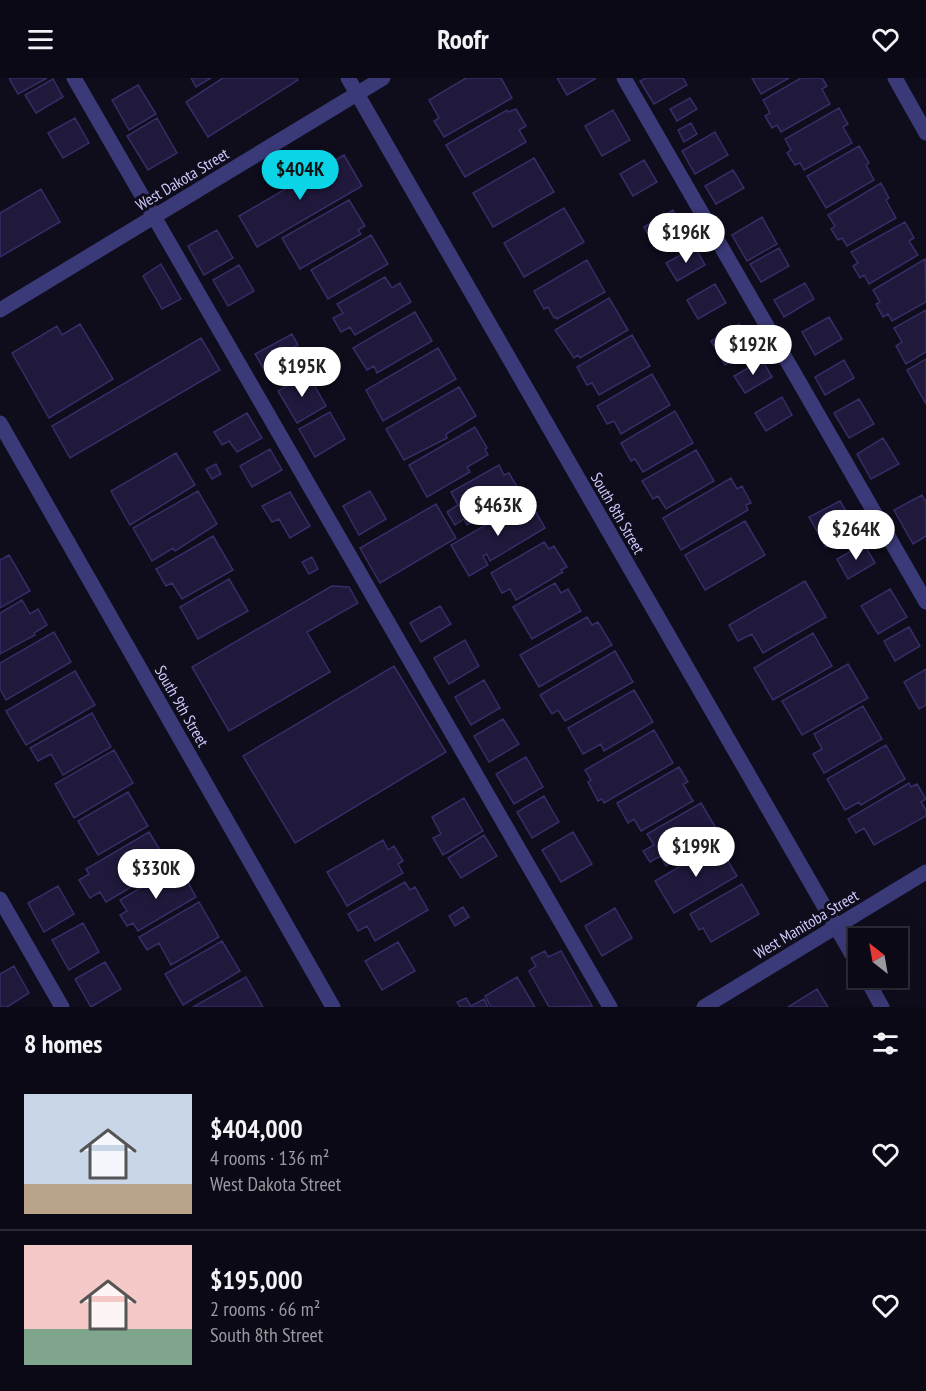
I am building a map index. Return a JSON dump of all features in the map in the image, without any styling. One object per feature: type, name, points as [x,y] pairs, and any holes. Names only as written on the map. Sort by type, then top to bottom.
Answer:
[{"type":"street","points":[[74,78],[610,1007]]},
{"type":"street","name":"South 8th Street","points":[[348,78],[848,948]]},
{"type":"street","name":"West Dakota Street","points":[[0,310],[383,78]]},
{"type":"street","points":[[624,78],[926,602]]},
{"type":"street","points":[[895,78],[926,133]]},
{"type":"street","name":"South 9th Street","points":[[0,423],[333,1007]]},
{"type":"street","name":"West Manitoba Street","points":[[704,1007],[926,872]]},
{"type":"street","points":[[0,899],[62,1007]]},
{"type":"street","points":[[872,988],[882,1007]]},
{"type":"building","points":[[9,78],[47,78],[18,94]]},
{"type":"building","points":[[191,78],[211,78],[196,87]]},
{"type":"building","points":[[223,78],[297,78],[298,80],[208,137],[186,102]]},
{"type":"building","points":[[466,78],[501,78],[512,98],[444,137],[434,121],[439,118],[429,100]]},
{"type":"building","points":[[557,78],[595,78],[595,79],[567,95]]},
{"type":"building","points":[[646,78],[683,78],[687,85],[654,104],[640,81]]},
{"type":"building","points":[[752,78],[789,78],[761,94]]},
{"type":"building","points":[[801,78],[822,78],[827,86],[822,89],[830,104],[781,132],[777,125],[772,128],[765,116],[770,113],[763,100]]},
{"type":"building","points":[[53,79],[63,97],[36,113],[25,95]]},
{"type":"building","points":[[138,85],[156,114],[129,130],[112,100]]},
{"type":"building","points":[[690,98],[697,109],[677,121],[670,109]]},
{"type":"building","points":[[839,108],[848,124],[843,127],[852,143],[804,170],[800,163],[795,165],[787,153],[791,150],[785,139]]},
{"type":"building","points":[[516,109],[526,126],[519,130],[526,142],[465,177],[446,145],[507,110],[508,112]]},
{"type":"building","points":[[613,110],[630,140],[602,156],[585,126]]},
{"type":"building","points":[[75,118],[89,143],[63,158],[48,133]]},
{"type":"building","points":[[157,118],[177,153],[148,170],[127,136]]},
{"type":"building","points":[[691,123],[697,134],[684,142],[678,130]]},
{"type":"building","points":[[715,132],[728,155],[695,174],[682,151]]},
{"type":"building","points":[[859,146],[869,163],[866,165],[874,180],[826,208],[807,176]]},
{"type":"building","points":[[344,155],[362,186],[257,247],[239,216]]},
{"type":"building","points":[[534,158],[554,192],[493,227],[473,193]]},
{"type":"building","points":[[644,160],[657,182],[633,196],[620,174]]},
{"type":"building","points":[[733,170],[744,188],[716,204],[705,186]]},
{"type":"building","points":[[881,183],[889,198],[886,200],[896,218],[847,246],[842,238],[838,240],[831,229],[835,226],[828,215]]},
{"type":"building","points":[[41,189],[60,222],[0,257],[0,213]]},
{"type":"building","points":[[349,200],[365,226],[358,230],[361,234],[300,269],[282,238]]},
{"type":"building","points":[[564,208],[584,242],[524,277],[504,243]]},
{"type":"building","points":[[673,210],[685,231],[656,248],[644,227]]},
{"type":"building","points":[[762,217],[777,244],[747,261],[732,235]]},
{"type":"building","points":[[905,222],[914,238],[909,241],[918,255],[869,284],[864,275],[860,278],[853,266],[858,263],[851,252]]},
{"type":"building","points":[[217,230],[233,258],[204,275],[188,246]]},
{"type":"building","points":[[371,235],[388,264],[328,299],[311,270]]},
{"type":"building","points":[[695,247],[705,265],[677,281],[666,263]]},
{"type":"building","points":[[779,248],[789,266],[761,282],[750,264]]},
{"type":"building","points":[[925,259],[926,302],[892,321],[888,314],[883,317],[876,304],[880,302],[873,290]]},
{"type":"building","points":[[587,260],[605,292],[557,319],[554,318],[548,307],[544,309],[534,291]]},
{"type":"building","points":[[161,264],[181,299],[162,309],[143,276]]},
{"type":"building","points":[[239,265],[254,291],[228,306],[213,280]]},
{"type":"building","points":[[385,277],[392,288],[400,283],[411,302],[355,335],[350,327],[341,332],[333,318],[343,313],[337,304]]},
{"type":"building","points":[[805,283],[814,299],[784,317],[774,300]]},
{"type":"building","points":[[715,284],[726,303],[698,319],[687,300]]},
{"type":"building","points":[[609,298],[628,330],[580,358],[578,355],[574,358],[555,330]]},
{"type":"building","points":[[926,310],[926,352],[906,364],[896,346],[902,342],[894,328]]},
{"type":"building","points":[[415,312],[432,341],[377,373],[374,366],[367,370],[353,348]]},
{"type":"building","points":[[829,317],[842,339],[815,355],[802,332]]},
{"type":"building","points":[[80,324],[113,379],[49,418],[12,353],[57,326],[62,335]]},
{"type":"building","points":[[739,324],[754,349],[725,365],[711,341]]},
{"type":"building","points":[[292,334],[298,345],[287,351],[291,359],[266,373],[255,354]]},
{"type":"building","points":[[632,335],[650,366],[599,395],[592,383],[587,385],[577,367]]},
{"type":"building","points":[[201,338],[220,370],[70,458],[52,426]]},
{"type":"building","points":[[438,348],[456,379],[383,421],[366,390]]},
{"type":"building","points":[[926,359],[926,404],[907,370]]},
{"type":"building","points":[[762,360],[772,377],[745,393],[734,376]]},
{"type":"building","points":[[844,360],[854,378],[825,395],[815,377]]},
{"type":"building","points":[[308,374],[326,406],[297,423],[278,391]]},
{"type":"building","points":[[652,374],[670,405],[621,434],[614,421],[607,424],[597,406]]},
{"type":"building","points":[[459,387],[476,416],[446,434],[447,438],[404,460],[386,429]]},
{"type":"building","points":[[782,397],[792,415],[766,431],[755,413]]},
{"type":"building","points":[[859,399],[874,424],[849,438],[834,413]]},
{"type":"building","points":[[675,411],[693,443],[643,472],[635,459],[631,461],[621,443]]},
{"type":"building","points":[[330,412],[345,439],[315,457],[299,429]]},
{"type":"building","points":[[247,413],[262,438],[237,452],[229,441],[222,445],[214,432]]},
{"type":"building","points":[[475,427],[487,448],[485,449],[488,455],[467,467],[470,472],[427,497],[409,465]]},
{"type":"building","points":[[883,438],[899,464],[871,479],[857,454]]},
{"type":"building","points":[[270,449],[282,470],[252,487],[240,466]]},
{"type":"building","points":[[696,450],[714,481],[666,509],[658,496],[653,499],[642,481]]},
{"type":"building","points":[[176,453],[195,485],[130,525],[111,491]]},
{"type":"building","points":[[216,464],[221,474],[212,479],[206,469]]},
{"type":"building","points":[[499,465],[504,475],[509,473],[521,494],[467,525],[464,519],[455,525],[447,512],[458,505],[451,492]]},
{"type":"building","points":[[731,478],[737,489],[742,486],[751,503],[746,505],[748,510],[681,550],[663,518]]},
{"type":"building","points":[[198,491],[217,524],[175,551],[173,548],[152,561],[133,528]]},
{"type":"building","points":[[370,491],[386,519],[359,535],[343,506]]},
{"type":"building","points":[[290,492],[310,526],[290,538],[279,519],[272,522],[262,506]]},
{"type":"building","points":[[922,495],[926,502],[926,536],[913,544],[894,510]]},
{"type":"building","points":[[529,500],[545,528],[490,561],[487,554],[483,556],[488,565],[469,576],[451,545]]},
{"type":"building","points":[[840,501],[857,529],[826,547],[809,517]]},
{"type":"building","points":[[436,504],[456,538],[380,583],[360,548]]},
{"type":"building","points":[[745,521],[765,555],[705,590],[685,555]]},
{"type":"building","points":[[213,536],[233,570],[182,599],[172,583],[166,586],[156,569]]},
{"type":"building","points":[[544,542],[549,549],[554,546],[567,567],[561,570],[563,572],[516,600],[510,589],[502,593],[491,573]]},
{"type":"building","points":[[864,544],[875,563],[848,579],[837,559]]},
{"type":"building","points":[[9,555],[30,591],[0,608],[0,560]]},
{"type":"building","points":[[312,557],[318,569],[309,574],[302,562]]},
{"type":"building","points":[[229,579],[248,611],[198,639],[180,607]]},
{"type":"building","points":[[805,581],[826,617],[763,653],[752,634],[738,641],[729,625]]},
{"type":"building","points":[[555,583],[561,593],[568,589],[581,611],[532,639],[513,607]]},
{"type":"building","points":[[332,586],[349,587],[358,603],[307,632],[330,672],[229,731],[192,667]]},
{"type":"building","points":[[890,589],[907,617],[878,634],[861,606]]},
{"type":"building","points":[[22,600],[30,614],[38,609],[47,625],[34,633],[35,635],[0,654],[0,613]]},
{"type":"building","points":[[440,606],[451,624],[421,642],[410,623]]},
{"type":"building","points":[[587,617],[592,625],[598,622],[612,645],[539,687],[520,655]]},
{"type":"building","points":[[909,627],[920,646],[895,661],[884,641]]},
{"type":"building","points":[[54,632],[71,662],[6,700],[0,689],[0,663]]},
{"type":"building","points":[[813,633],[832,666],[773,700],[754,668]]},
{"type":"building","points":[[465,640],[479,666],[449,684],[434,658]]},
{"type":"building","points":[[615,651],[633,682],[565,721],[558,710],[552,714],[540,695]]},
{"type":"building","points":[[848,664],[868,698],[802,735],[782,701]]},
{"type":"building","points":[[394,666],[446,752],[295,843],[243,756]]},
{"type":"building","points":[[926,669],[926,705],[919,709],[904,682]]},
{"type":"building","points":[[75,671],[95,705],[26,745],[6,711]]},
{"type":"building","points":[[484,680],[500,708],[471,725],[455,697]]},
{"type":"building","points":[[634,690],[653,722],[604,751],[601,744],[583,754],[568,728]]},
{"type":"building","points":[[863,706],[882,739],[824,773],[813,754],[822,749],[814,734]]},
{"type":"building","points":[[92,713],[111,747],[63,775],[51,754],[38,761],[30,748]]},
{"type":"building","points":[[503,719],[519,744],[489,762],[474,736]]},
{"type":"building","points":[[654,730],[673,763],[604,803],[602,799],[598,801],[588,782],[591,780],[585,770]]},
{"type":"building","points":[[886,745],[905,779],[861,805],[859,802],[845,810],[827,779]]},
{"type":"building","points":[[114,750],[133,783],[74,818],[55,784]]},
{"type":"building","points":[[526,757],[543,787],[514,804],[496,774]]},
{"type":"building","points":[[679,767],[688,782],[683,784],[693,801],[641,831],[634,819],[628,823],[617,803]]},
{"type":"building","points":[[909,783],[911,787],[917,784],[926,799],[921,802],[926,810],[926,816],[874,845],[864,828],[856,833],[848,819]]},
{"type":"building","points":[[128,792],[148,826],[98,855],[78,821]]},
{"type":"building","points":[[544,796],[559,822],[532,838],[517,812]]},
{"type":"building","points":[[464,798],[483,831],[443,855],[433,838],[441,834],[432,817]]},
{"type":"building","points":[[701,803],[720,835],[666,866],[660,856],[650,862],[643,851],[654,845],[647,834]]},
{"type":"building","points":[[149,832],[169,865],[106,902],[100,892],[90,898],[79,880],[89,874],[86,869]]},
{"type":"building","points":[[573,832],[592,864],[561,882],[542,850]]},
{"type":"building","points":[[484,835],[497,856],[461,878],[448,858]]},
{"type":"building","points":[[383,840],[388,850],[394,846],[403,861],[398,864],[403,873],[347,906],[327,872]]},
{"type":"building","points":[[718,844],[737,876],[674,913],[655,881]]},
{"type":"building","points":[[170,870],[177,882],[185,877],[196,897],[138,931],[133,923],[127,926],[120,915],[127,911],[120,900]]},
{"type":"building","points":[[405,882],[410,890],[415,887],[428,910],[375,941],[367,926],[358,931],[348,914]]},
{"type":"building","points":[[742,884],[759,914],[711,942],[703,928],[699,930],[690,914]]},
{"type":"building","points":[[58,886],[74,914],[44,932],[28,903]]},
{"type":"building","points":[[199,902],[219,937],[171,965],[159,943],[147,950],[139,937]]},
{"type":"building","points":[[463,907],[469,917],[455,926],[449,916]]},
{"type":"building","points":[[615,908],[632,938],[602,956],[585,926]]},
{"type":"building","points":[[83,923],[99,952],[69,970],[52,940]]},
{"type":"building","points":[[222,941],[240,971],[183,1005],[165,974]]},
{"type":"building","points":[[398,942],[415,971],[382,990],[365,961]]},
{"type":"building","points":[[545,951],[548,957],[561,951],[592,1006],[549,1007],[529,971],[536,966],[531,958]]},
{"type":"building","points":[[105,962],[121,989],[91,1007],[75,979]]},
{"type":"building","points":[[14,966],[29,993],[7,1007],[0,1007],[0,974]]},
{"type":"building","points":[[246,977],[263,1007],[193,1007]]},
{"type":"building","points":[[517,977],[535,1007],[491,1007],[485,996]]},
{"type":"building","points":[[817,989],[828,1007],[788,1007]]},
{"type":"building","points":[[466,998],[471,1006],[484,999],[488,1007],[460,1007],[457,1002]]}]
